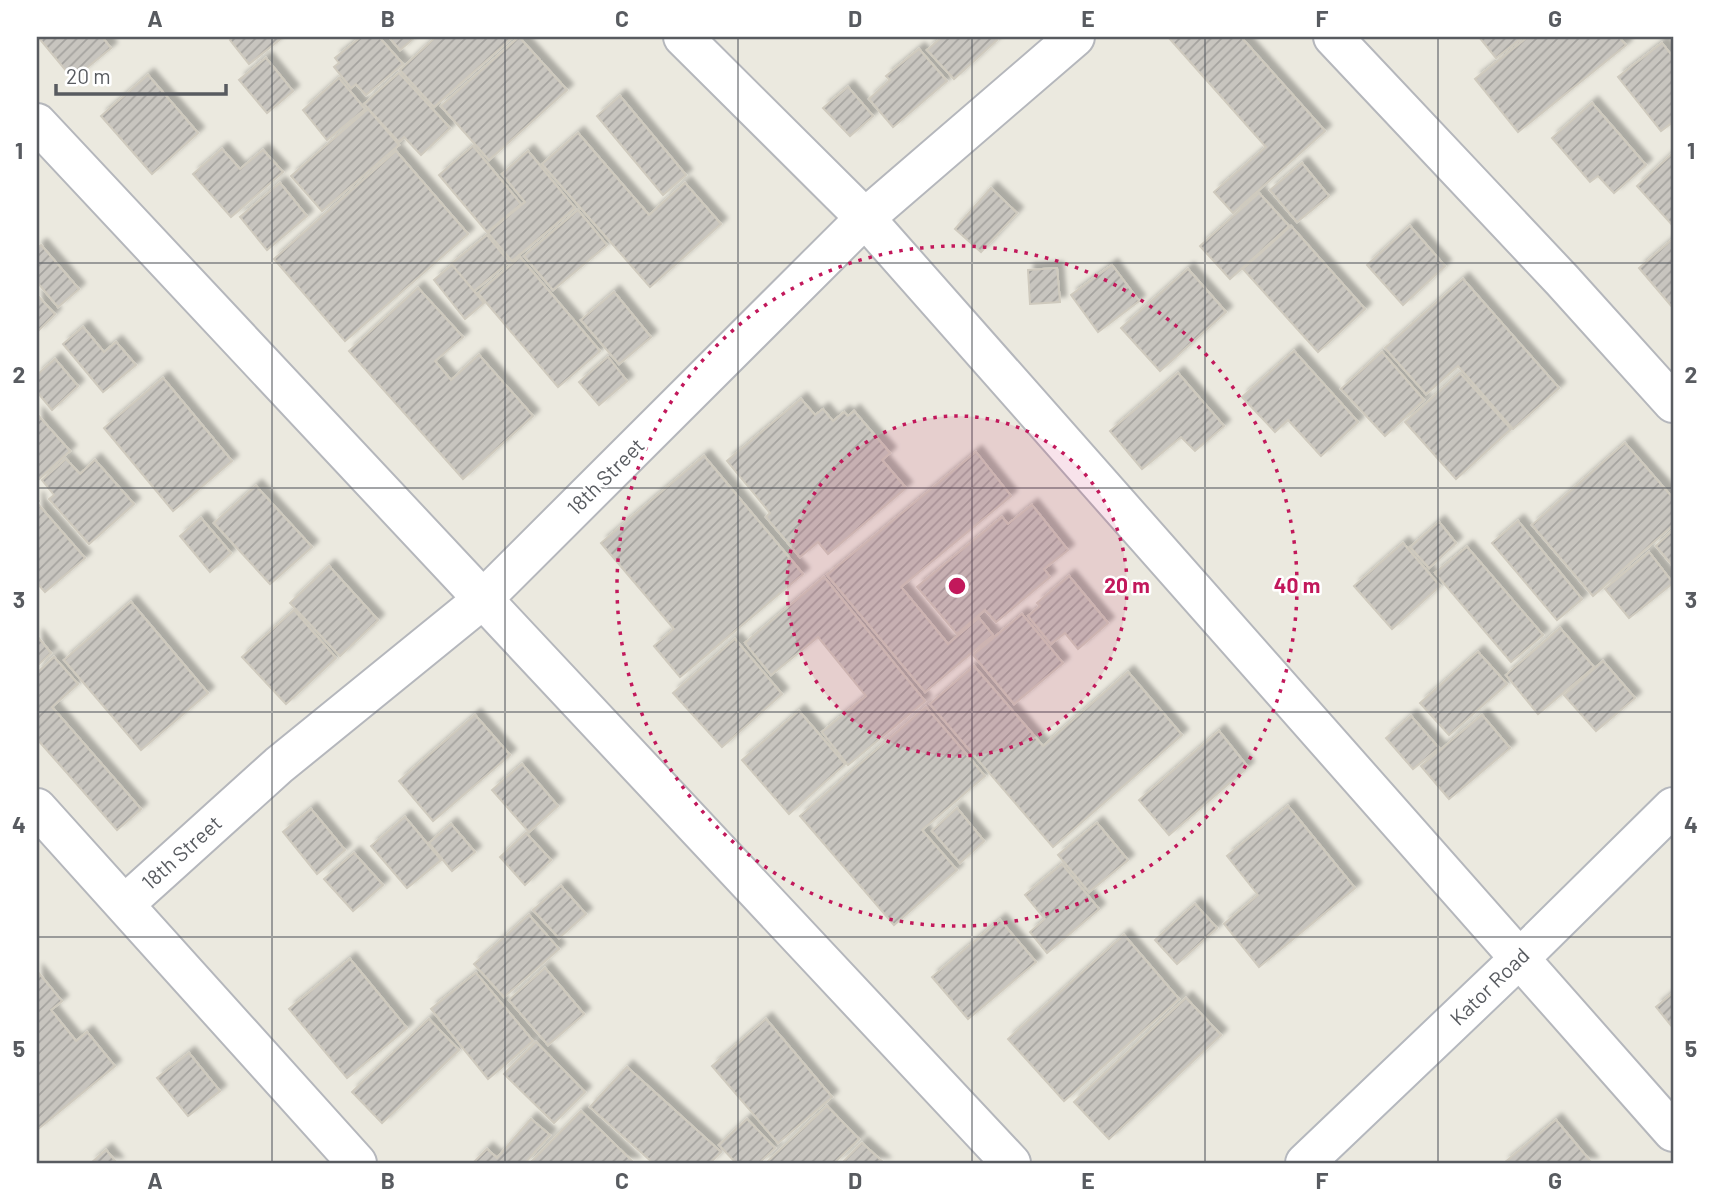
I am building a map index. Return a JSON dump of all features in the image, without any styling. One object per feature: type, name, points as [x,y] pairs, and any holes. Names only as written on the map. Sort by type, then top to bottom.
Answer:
[{"type":"street","points":[[683,37],[865,218],[1673,1132]]},
{"type":"street","name":"18th Street","points":[[125,904],[279,765],[482,600],[865,218],[1075,37]]},
{"type":"street","points":[[1333,37],[1562,280],[1673,403]]},
{"type":"street","points":[[37,122],[1011,1163]]},
{"type":"street","name":"Kator Road","points":[[1305,1163],[1519,959],[1673,807]]},
{"type":"street","points":[[37,808],[357,1163]]},
{"type":"building","points":[[38,37],[102,37],[111,48],[73,79]]},
{"type":"building","points":[[233,37],[283,37],[249,64],[230,40]]},
{"type":"building","points":[[361,37],[379,37],[403,64],[366,95],[356,84],[351,88],[334,67],[339,63],[335,58]]},
{"type":"building","points":[[389,37],[415,37],[400,50]]},
{"type":"building","points":[[436,37],[513,37],[434,107],[400,70]]},
{"type":"building","points":[[519,37],[567,90],[489,160],[441,106]]},
{"type":"building","points":[[942,37],[994,37],[997,40],[954,79],[927,50]]},
{"type":"building","points":[[1168,37],[1241,37],[1325,131],[1233,213],[1214,192],[1266,147]]},
{"type":"building","points":[[1479,37],[1523,37],[1496,58]]},
{"type":"building","points":[[1528,37],[1619,37],[1626,45],[1518,132],[1475,79]]},
{"type":"building","points":[[1662,43],[1673,57],[1673,122],[1661,131],[1618,77]]},
{"type":"building","points":[[919,49],[947,81],[893,127],[869,99],[890,80],[886,76]]},
{"type":"building","points":[[266,58],[293,91],[267,113],[239,80]]},
{"type":"building","points":[[399,73],[450,128],[421,155],[404,137],[399,142],[364,104]]},
{"type":"building","points":[[148,75],[198,133],[152,174],[101,116]]},
{"type":"building","points":[[339,78],[365,109],[327,140],[303,110]]},
{"type":"building","points":[[848,87],[873,116],[850,136],[823,108]]},
{"type":"building","points":[[620,96],[686,175],[663,195],[597,116]]},
{"type":"building","points":[[1592,103],[1646,165],[1614,193],[1598,176],[1590,182],[1552,138]]},
{"type":"building","points":[[368,109],[399,145],[322,211],[291,176]]},
{"type":"building","points":[[578,133],[649,215],[685,183],[721,224],[650,287],[542,164]]},
{"type":"building","points":[[473,146],[521,204],[487,232],[439,175]]},
{"type":"building","points":[[222,149],[240,169],[263,150],[283,172],[231,217],[193,174]]},
{"type":"building","points":[[396,151],[468,234],[345,341],[274,259]]},
{"type":"building","points":[[528,151],[575,208],[512,261],[488,233],[525,202],[502,174]]},
{"type":"building","points":[[1673,153],[1673,226],[1637,186]]},
{"type":"building","points":[[1302,163],[1329,196],[1297,222],[1270,190]]},
{"type":"building","points":[[280,183],[307,216],[267,250],[240,217]]},
{"type":"building","points":[[991,188],[1017,213],[981,252],[955,229]]},
{"type":"building","points":[[1259,193],[1289,226],[1230,279],[1200,246]]},
{"type":"building","points":[[578,210],[607,245],[553,290],[524,256]]},
{"type":"building","points":[[1291,226],[1365,309],[1318,352],[1243,269]]},
{"type":"building","points":[[1410,226],[1445,266],[1403,305],[1367,265]]},
{"type":"building","points":[[487,235],[509,262],[474,291],[451,264]]},
{"type":"building","points":[[1673,239],[1673,308],[1639,268]]},
{"type":"building","points":[[41,245],[79,289],[58,307],[37,282],[37,248]]},
{"type":"building","points":[[520,257],[600,351],[558,387],[478,293]]},
{"type":"building","points":[[452,265],[484,303],[465,319],[434,280]]},
{"type":"building","points":[[1112,265],[1139,301],[1098,332],[1071,295]]},
{"type":"building","points":[[1057,268],[1060,302],[1030,304],[1028,270]]},
{"type":"building","points":[[1188,269],[1226,312],[1160,371],[1121,328]]},
{"type":"building","points":[[1463,279],[1559,388],[1513,429],[1458,366],[1426,394],[1385,348]]},
{"type":"building","points":[[418,288],[463,337],[435,361],[451,380],[479,355],[533,416],[463,479],[349,351]]},
{"type":"building","points":[[614,292],[651,337],[619,364],[581,320]]},
{"type":"building","points":[[37,295],[55,314],[37,332]]},
{"type":"building","points":[[83,327],[104,352],[116,342],[136,365],[103,392],[63,344]]},
{"type":"building","points":[[1294,351],[1358,422],[1321,456],[1288,420],[1275,432],[1242,397]]},
{"type":"building","points":[[1382,352],[1424,400],[1385,436],[1341,389]]},
{"type":"building","points":[[608,357],[627,381],[599,405],[579,382]]},
{"type":"building","points":[[55,359],[78,386],[52,410],[37,392],[37,375]]},
{"type":"building","points":[[1178,373],[1224,426],[1195,451],[1181,437],[1142,469],[1110,431]]},
{"type":"building","points":[[1460,373],[1511,429],[1456,479],[1405,422]]},
{"type":"building","points":[[163,378],[232,461],[173,511],[104,428]]},
{"type":"building","points":[[801,399],[815,415],[823,409],[833,421],[844,412],[848,416],[854,411],[890,453],[882,460],[906,488],[828,554],[818,542],[800,557],[766,517],[770,513],[727,461]]},
{"type":"building","points":[[37,414],[70,451],[37,481]]},
{"type":"building","points":[[1625,443],[1673,498],[1673,525],[1593,596],[1532,525]]},
{"type":"building","points":[[976,452],[1011,496],[901,587],[948,644],[979,618],[993,635],[925,692],[827,575]]},
{"type":"building","points":[[704,456],[803,574],[680,677],[654,646],[674,629],[601,543]]},
{"type":"building","points":[[66,459],[80,474],[95,460],[134,504],[89,544],[49,499],[54,495],[42,480]]},
{"type":"building","points":[[256,486],[312,547],[270,584],[214,523]]},
{"type":"building","points":[[37,503],[85,558],[45,592],[37,583]]},
{"type":"building","points":[[1032,505],[1068,550],[1044,569],[1050,577],[996,622],[985,610],[957,634],[917,587],[1002,517],[1008,524]]},
{"type":"building","points":[[201,518],[231,553],[210,572],[180,536]]},
{"type":"building","points":[[1518,521],[1582,599],[1557,620],[1492,543]]},
{"type":"building","points":[[1439,522],[1456,543],[1429,568],[1410,547]]},
{"type":"building","points":[[1673,530],[1673,566],[1656,546]]},
{"type":"building","points":[[1403,543],[1440,586],[1392,629],[1354,586]]},
{"type":"building","points":[[1467,547],[1543,635],[1511,662],[1435,573]]},
{"type":"building","points":[[1649,552],[1673,583],[1629,618],[1605,589]]},
{"type":"building","points":[[329,566],[378,620],[340,656],[290,603]]},
{"type":"building","points":[[1069,576],[1108,623],[1078,649],[1065,633],[1051,644],[1028,616],[1040,606],[1037,603]]},
{"type":"building","points":[[824,577],[925,701],[848,765],[822,732],[866,696],[818,637],[771,675],[745,643]]},
{"type":"building","points":[[131,602],[208,693],[141,750],[64,660]]},
{"type":"building","points":[[294,610],[336,658],[286,704],[242,657]]},
{"type":"building","points":[[1022,614],[1063,663],[1014,704],[973,655]]},
{"type":"building","points":[[1560,628],[1594,667],[1538,714],[1506,675]]},
{"type":"building","points":[[37,636],[51,653],[37,666]]},
{"type":"building","points":[[735,639],[782,694],[722,747],[673,693]]},
{"type":"building","points":[[1478,652],[1507,684],[1449,735],[1420,703]]},
{"type":"building","points":[[54,657],[78,684],[52,707],[141,809],[117,830],[37,739],[37,673]]},
{"type":"building","points":[[1603,661],[1635,698],[1596,731],[1564,695]]},
{"type":"building","points":[[974,666],[1043,746],[1128,672],[1182,735],[1053,847],[930,704]]},
{"type":"building","points":[[926,707],[985,776],[922,830],[957,870],[894,925],[800,816]]},
{"type":"building","points":[[799,711],[845,764],[789,814],[742,760]]},
{"type":"building","points":[[475,715],[510,755],[433,821],[399,781]]},
{"type":"building","points":[[1482,715],[1510,748],[1449,799],[1421,766]]},
{"type":"building","points":[[1411,716],[1439,748],[1413,769],[1386,738]]},
{"type":"building","points":[[1219,731],[1248,767],[1169,835],[1139,800]]},
{"type":"building","points":[[522,764],[558,806],[529,832],[492,790]]},
{"type":"building","points":[[1288,806],[1355,888],[1259,967],[1224,924],[1258,895],[1227,856]]},
{"type":"building","points":[[957,808],[984,841],[960,863],[932,831]]},
{"type":"building","points":[[311,809],[345,850],[317,874],[283,832]]},
{"type":"building","points":[[405,817],[441,860],[407,888],[371,846]]},
{"type":"building","points":[[1097,823],[1128,860],[1089,892],[1058,855]]},
{"type":"building","points":[[451,824],[475,852],[452,871],[429,843]]},
{"type":"building","points":[[526,833],[551,860],[525,885],[500,857]]},
{"type":"building","points":[[354,853],[383,885],[353,911],[324,879]]},
{"type":"building","points":[[1062,864],[1099,909],[1047,953],[1030,932],[1045,919],[1025,895]]},
{"type":"building","points":[[561,886],[586,914],[559,938],[533,910]]},
{"type":"building","points":[[1195,904],[1217,928],[1177,964],[1155,940]]},
{"type":"building","points":[[529,915],[559,949],[504,997],[474,964]]},
{"type":"building","points":[[1000,920],[1036,962],[968,1019],[932,977]]},
{"type":"building","points":[[1124,935],[1179,999],[1064,1101],[1008,1039]]},
{"type":"building","points":[[350,959],[407,1028],[347,1078],[289,1009]]},
{"type":"building","points":[[545,968],[584,1014],[548,1045],[509,1000]]},
{"type":"building","points":[[37,971],[62,1001],[51,1010],[76,1041],[87,1032],[115,1066],[37,1130]]},
{"type":"building","points":[[476,973],[533,1041],[488,1079],[431,1009]]},
{"type":"building","points":[[1673,993],[1673,1028],[1656,1007]]},
{"type":"building","points":[[1186,998],[1221,1035],[1109,1139],[1074,1102]]},
{"type":"building","points":[[429,1019],[459,1050],[382,1123],[352,1092]]},
{"type":"building","points":[[766,1019],[832,1097],[778,1143],[712,1066]]},
{"type":"building","points":[[536,1042],[585,1092],[554,1123],[504,1074]]},
{"type":"building","points":[[189,1053],[220,1091],[188,1116],[157,1078]]},
{"type":"building","points":[[627,1067],[721,1152],[710,1163],[653,1163],[590,1107]]},
{"type":"building","points":[[827,1106],[859,1139],[834,1163],[766,1163]]},
{"type":"building","points":[[581,1111],[634,1163],[530,1163]]},
{"type":"building","points":[[531,1119],[550,1135],[525,1163],[473,1163],[487,1149],[497,1158]]},
{"type":"building","points":[[747,1119],[775,1148],[759,1163],[736,1163],[719,1145]]},
{"type":"building","points":[[1556,1120],[1592,1163],[1504,1163]]},
{"type":"building","points":[[862,1143],[884,1163],[842,1163]]},
{"type":"building","points":[[106,1150],[117,1163],[91,1163]]}]
